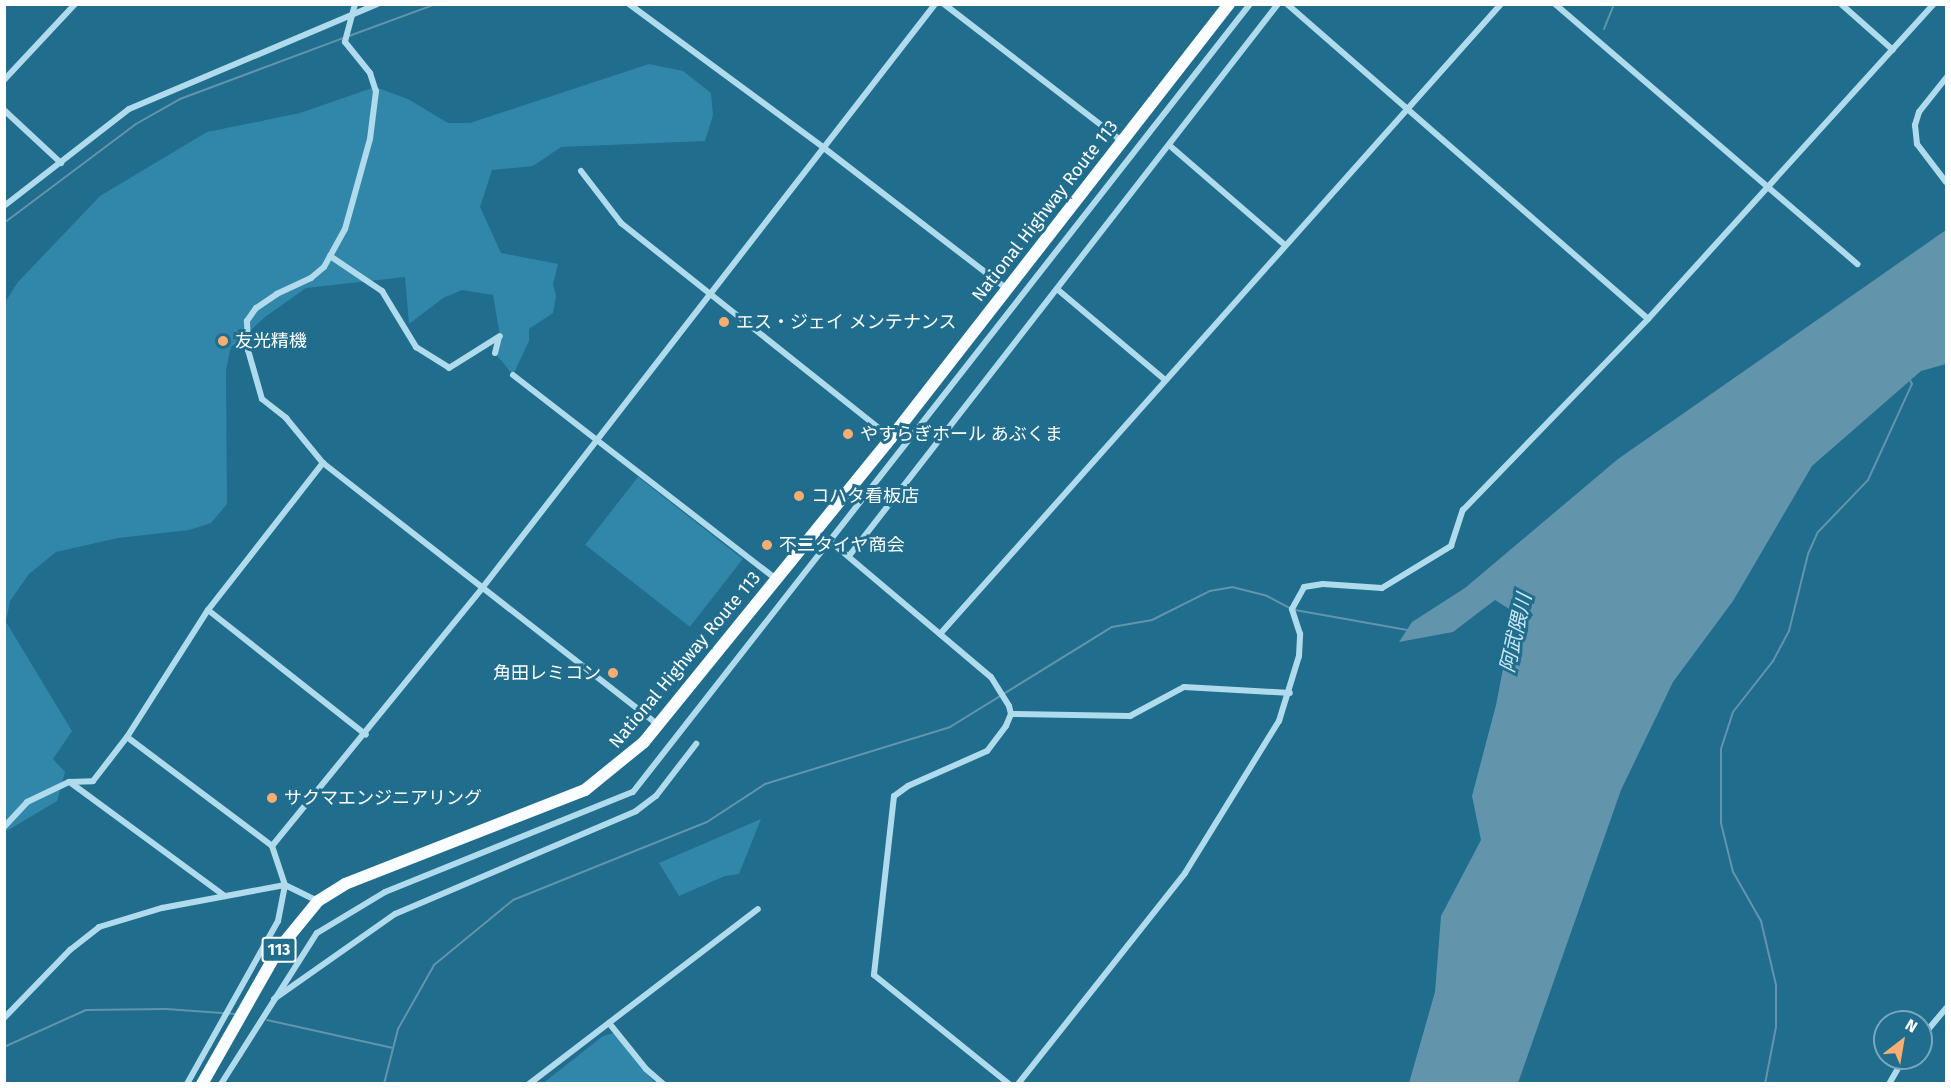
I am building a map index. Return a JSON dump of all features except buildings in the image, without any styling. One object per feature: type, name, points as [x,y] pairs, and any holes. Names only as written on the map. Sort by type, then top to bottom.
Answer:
[{"type":"highway","name":"National Highway Route 113","points":[[205,1082],[278,950],[318,901],[345,884],[585,790],[632,755],[891,438],[1229,4]]},
{"type":"street","points":[[4,80],[75,4]]},
{"type":"street","points":[[355,4],[347,48],[370,73],[376,91],[376,111],[345,229],[330,256],[311,278],[256,308],[247,321],[246,339],[262,399],[286,418],[323,462],[658,725]]},
{"type":"street","points":[[4,206],[129,110],[157,95],[377,4]]},
{"type":"street","points":[[629,4],[825,148],[1008,289]]},
{"type":"street","points":[[272,846],[366,735],[483,587],[936,4]]},
{"type":"street","points":[[944,4],[1123,141]]},
{"type":"street","points":[[221,1083],[269,1003],[318,933],[366,902],[633,792],[1250,4]]},
{"type":"street","points":[[849,556],[1278,4]]},
{"type":"street","points":[[1287,4],[1648,319]]},
{"type":"street","points":[[940,634],[1501,4]]},
{"type":"street","points":[[1555,4],[1767,189],[1857,264]]},
{"type":"street","points":[[1840,4],[1893,50]]},
{"type":"street","points":[[1018,1083],[1185,873],[1279,721],[1290,693],[1300,634],[1292,609],[1304,588],[1323,584],[1383,588],[1451,546],[1463,510],[1648,319],[1934,4]]},
{"type":"street","points":[[1947,78],[1919,112],[1915,125],[1917,144],[1947,182]]},
{"type":"street","points":[[4,110],[61,163]]},
{"type":"street","points":[[1169,145],[1286,245]]},
{"type":"street","points":[[581,171],[621,223],[891,438]]},
{"type":"street","points":[[330,256],[391,300],[406,334],[423,353],[449,368],[500,336],[495,353]]},
{"type":"street","points":[[1057,289],[1165,380]]},
{"type":"street","points":[[513,375],[777,580]]},
{"type":"street","points":[[4,827],[27,802],[69,782],[93,781],[127,737],[208,610],[323,462]]},
{"type":"street","points":[[831,542],[991,677],[1011,714]]},
{"type":"street","points":[[208,610],[366,735]]},
{"type":"street","points":[[1011,714],[1131,716],[1184,687],[1290,693]]},
{"type":"street","points":[[1009,1083],[874,975],[894,796],[908,786],[987,751],[996,743],[1011,714]]},
{"type":"street","points":[[127,737],[272,846],[285,885],[278,921],[187,1083]]},
{"type":"street","points":[[269,1003],[395,914],[636,811],[656,796],[696,744]]},
{"type":"street","points":[[69,782],[225,896]]},
{"type":"street","points":[[4,1018],[70,950],[99,927],[162,908],[285,885],[318,901]]},
{"type":"street","points":[[530,1083],[758,909]]},
{"type":"street","points":[[1933,1024],[1947,1008]]},
{"type":"street","points":[[609,1023],[646,1070],[663,1083]]},
{"type":"street","points":[[1889,1083],[1897,1070]]},
{"type":"shaded area","points":[[649,64],[683,71],[711,93],[713,115],[705,141],[561,147],[533,166],[492,170],[480,207],[501,253],[558,264],[553,284],[556,296],[553,313],[529,329],[529,341],[513,375],[495,353],[500,336],[493,295],[462,290],[443,298],[409,324],[405,277],[306,288],[265,317],[230,350],[226,371],[227,504],[211,523],[189,530],[118,538],[56,552],[29,574],[10,601],[6,622],[72,731],[53,759],[65,772],[57,801],[5,832],[4,304],[18,282],[100,196],[207,132],[300,113],[375,87],[408,99],[448,123],[470,123]]},
{"type":"shaded area","points":[[638,477],[743,559],[690,627],[585,545]]},
{"type":"shaded area","points":[[761,819],[739,874],[725,876],[679,896],[659,863]]},
{"type":"shaded area","points":[[614,1033],[655,1083],[542,1084],[603,1036]]},
{"type":"water","name":"阿武隈川","points":[[1946,230],[1946,364],[1921,371],[1812,466],[1733,601],[1673,682],[1621,790],[1518,1083],[1409,1083],[1435,992],[1441,916],[1481,840],[1472,796],[1496,705],[1514,612],[1495,600],[1453,632],[1399,642],[1412,622],[1465,588],[1618,459]]},
{"type":"waterway","points":[[349,36],[436,4]]},
{"type":"waterway","points":[[1604,29],[1614,4]]},
{"type":"waterway","points":[[4,223],[136,124],[180,99],[343,38]]},
{"type":"waterway","points":[[1765,1084],[1776,1027],[1776,985],[1761,921],[1733,872],[1721,823],[1721,749],[1733,712],[1773,661],[1789,631],[1808,554],[1818,532],[1868,480],[1912,384],[1910,380]]},
{"type":"waterway","points":[[384,1084],[398,1029],[434,965],[513,900],[707,822],[765,784],[950,727],[1112,627],[1152,620],[1210,591],[1232,587],[1267,596],[1290,608]]},
{"type":"waterway","points":[[1295,610],[1407,630]]},
{"type":"waterway","points":[[4,1047],[86,1010],[166,1009],[236,1014]]},
{"type":"waterway","points":[[267,1020],[393,1048]]},
{"type":"place","name":"エス・ジェイ メンテナンス","points":[[724,322]]},
{"type":"place","name":"友光精機","points":[[223,341]]},
{"type":"place","name":"やすらぎホール あぶくま","points":[[848,434]]},
{"type":"place","name":"コハタ看板店","points":[[799,496]]},
{"type":"place","name":"不二タイヤ商会","points":[[767,545]]},
{"type":"place","name":"角田レミコン","points":[[613,673]]},
{"type":"place","name":"サクマエンジニアリング","points":[[272,798]]}]
